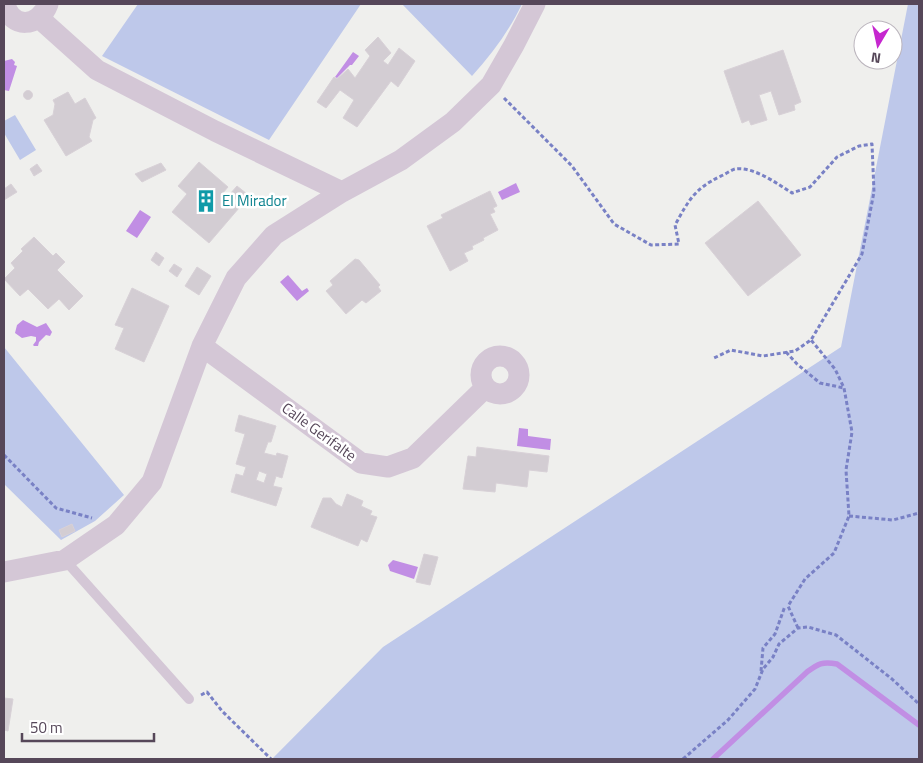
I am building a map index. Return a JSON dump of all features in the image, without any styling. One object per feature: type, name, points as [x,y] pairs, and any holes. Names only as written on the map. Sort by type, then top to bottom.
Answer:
[{"type":"street","points":[[4,4],[8,14],[15,20],[23,22],[31,22],[43,11],[97,70],[215,131],[342,192]]},
{"type":"street","points":[[4,572],[65,560],[116,525],[152,482],[202,346],[236,278],[274,235],[342,192],[401,160],[453,122],[491,85],[535,4]]},
{"type":"street","name":"Calle Gerifalte","points":[[202,346],[361,463],[388,466],[412,458],[485,388]]},
{"type":"lane","points":[[65,560],[190,699]]},
{"type":"path","points":[[491,85],[572,166],[614,224],[652,245],[679,244],[675,225],[696,191],[736,169],[770,178],[792,193],[810,187],[837,158],[860,146],[872,144],[874,192],[862,254],[811,340],[795,351],[763,356],[731,350],[712,359]]},
{"type":"path","points":[[798,628],[788,606],[805,579],[834,553],[849,516],[846,470],[852,432],[844,388],[835,369],[811,340]]},
{"type":"path","points":[[786,352],[820,383],[844,388]]},
{"type":"path","points":[[4,455],[56,508],[116,525]]},
{"type":"path","points":[[849,516],[893,520],[919,513]]},
{"type":"path","points":[[761,674],[763,648],[775,634],[785,606]]},
{"type":"path","points":[[683,759],[728,720],[755,689],[761,674],[773,657],[779,644],[798,628],[808,628],[836,635],[892,679],[919,704]]},
{"type":"path","points":[[190,699],[207,692],[222,711],[271,759]]},
{"type":"shaded area","points":[[138,4],[361,4],[269,140],[102,56]]},
{"type":"shaded area","points":[[402,4],[522,4],[500,42],[472,76]]},
{"type":"shaded area","points":[[908,4],[919,4],[919,759],[272,759],[383,647],[841,347],[895,70],[903,70],[903,30]]},
{"type":"shaded area","points":[[353,52],[359,56],[352,65],[337,78],[335,77]]},
{"type":"shaded area","points":[[12,59],[15,62],[14,65],[17,66],[9,91],[4,90],[4,61]]},
{"type":"shaded area","points":[[15,115],[36,150],[20,160],[4,133],[4,121]]},
{"type":"shaded area","points":[[516,183],[520,192],[502,200],[498,192]]},
{"type":"shaded area","points":[[140,210],[151,217],[137,238],[126,231]]},
{"type":"shaded area","points":[[288,275],[302,291],[307,288],[309,291],[297,301],[280,282]]},
{"type":"shaded area","points":[[23,320],[37,327],[46,323],[52,332],[50,336],[46,335],[39,342],[38,346],[34,346],[36,337],[22,338],[15,333],[17,325]]},
{"type":"shaded area","points":[[4,347],[124,495],[95,521],[61,540],[4,484]]},
{"type":"shaded area","points":[[519,428],[528,429],[528,436],[551,439],[550,450],[517,446]]},
{"type":"shaded area","points":[[393,560],[418,567],[414,579],[390,571],[388,565]]},
{"type":"building","points":[[378,37],[391,53],[383,61],[388,65],[399,48],[415,61],[398,87],[391,81],[357,127],[343,118],[354,100],[340,90],[326,108],[317,102],[334,77],[337,79],[348,69],[355,78],[370,56],[365,50]]},
{"type":"building","points":[[783,50],[801,102],[794,105],[795,110],[779,115],[771,91],[759,95],[767,120],[751,125],[749,120],[742,123],[724,71]]},
{"type":"building","points":[[28,90],[33,95],[28,100],[23,95]]},
{"type":"building","points":[[68,92],[75,104],[85,98],[96,118],[93,120],[89,137],[92,141],[66,156],[44,120],[53,115],[55,104],[53,100]]},
{"type":"building","name":"El Mirador","points":[[199,162],[228,187],[222,194],[239,208],[209,243],[172,212],[187,194],[178,186]]},
{"type":"building","points":[[161,163],[166,170],[142,182],[135,174]]},
{"type":"building","points":[[37,164],[42,171],[34,176],[30,169]]},
{"type":"building","points":[[11,184],[17,192],[4,200],[4,189]]},
{"type":"building","points":[[237,186],[247,194],[240,203],[230,194]]},
{"type":"building","points":[[490,191],[497,206],[493,208],[495,212],[490,214],[498,230],[472,246],[473,249],[464,253],[468,261],[450,271],[427,226],[443,218],[441,215]]},
{"type":"building","points":[[758,201],[801,255],[748,296],[705,243]]},
{"type":"building","points":[[34,237],[53,256],[56,253],[65,262],[57,270],[83,296],[69,310],[59,299],[48,309],[28,289],[20,296],[4,279],[15,268],[11,263],[23,251],[21,249]]},
{"type":"building","points":[[156,252],[164,258],[159,266],[151,260]]},
{"type":"building","points":[[355,259],[359,260],[380,285],[378,287],[381,291],[366,303],[362,300],[346,314],[326,291],[333,285],[330,281]]},
{"type":"building","points":[[174,264],[182,269],[177,277],[169,271]]},
{"type":"building","points":[[197,267],[211,276],[199,295],[185,286]]},
{"type":"building","points":[[132,288],[169,306],[144,362],[115,349],[124,328],[115,325]]},
{"type":"building","points":[[239,415],[276,426],[271,442],[268,442],[264,453],[276,456],[277,453],[288,456],[282,478],[276,476],[273,486],[282,488],[276,506],[231,492],[236,474],[243,476],[246,467],[236,464],[245,434],[235,431]],"holes":[[[259,471],[267,474],[264,483],[256,480]]]},
{"type":"building","points":[[477,447],[549,456],[547,472],[529,470],[527,487],[496,483],[495,492],[463,489],[468,456],[476,457]]},
{"type":"building","points":[[347,494],[363,501],[361,506],[372,511],[370,515],[377,517],[367,542],[361,539],[358,546],[311,527],[323,498],[331,498],[342,507]]},
{"type":"building","points":[[72,524],[75,531],[62,537],[59,530]]},
{"type":"building","points":[[424,554],[438,557],[430,585],[416,582]]},
{"type":"building","points":[[4,698],[13,699],[8,731],[4,730]]},
{"type":"waterway","points":[[713,759],[807,672],[817,665],[824,663],[837,664],[919,725]]},
{"type":"place","name":"El Mirador","points":[[206,201]]}]
